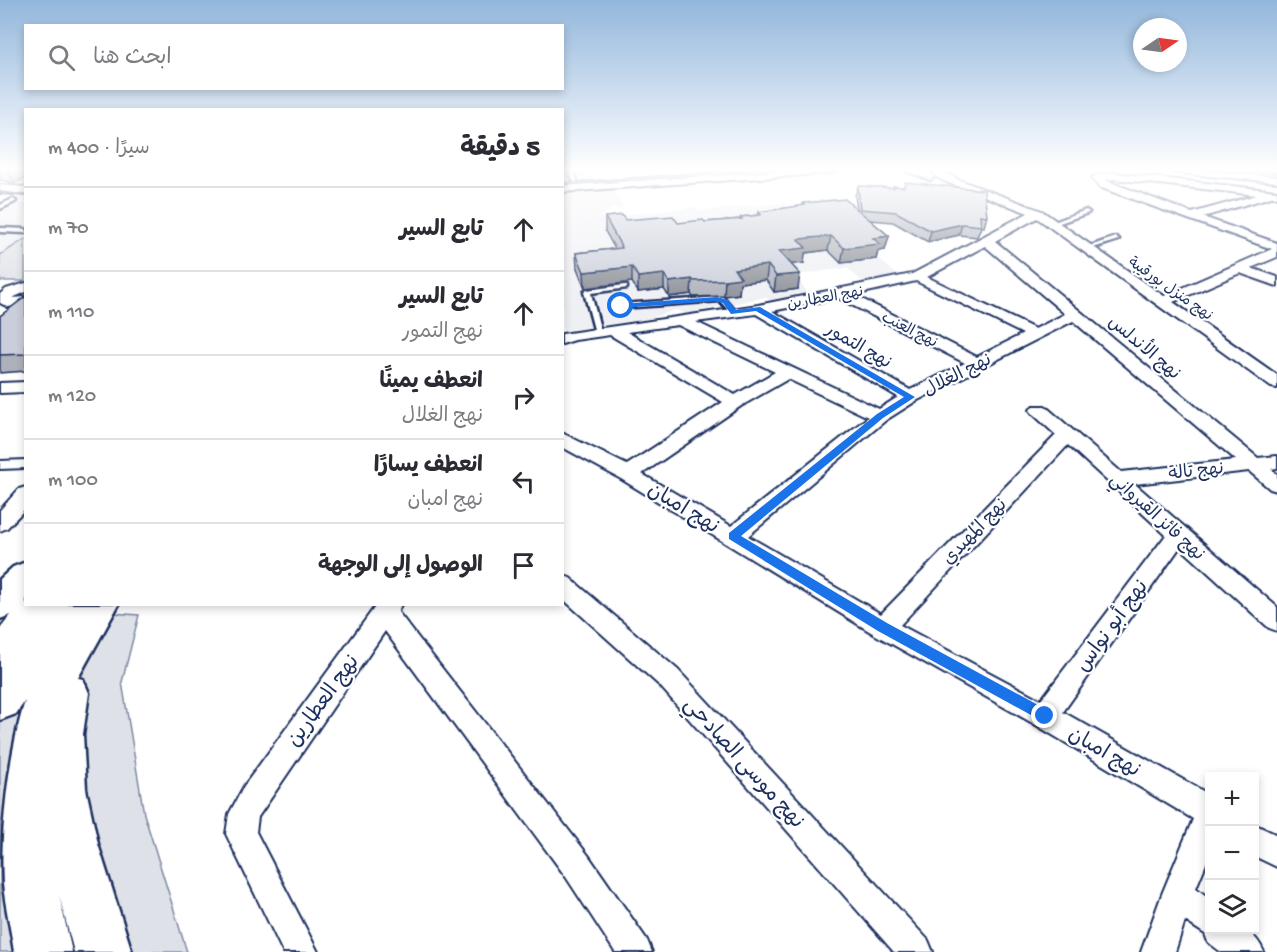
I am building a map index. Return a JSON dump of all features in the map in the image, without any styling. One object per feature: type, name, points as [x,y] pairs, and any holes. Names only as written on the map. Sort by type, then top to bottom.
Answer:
[{"type":"highway","points":[[0,603],[24,579]]},
{"type":"highway","points":[[0,660],[40,606]]},
{"type":"highway","points":[[0,700],[68,606]]},
{"type":"highway","points":[[43,952],[30,883],[29,831],[37,736],[52,683],[99,606]]},
{"type":"highway","points":[[99,606],[62,705],[59,758],[63,802],[103,952]]},
{"type":"street","name":"نهج منزل بورقيبة","points":[[1030,213],[1041,218],[1087,248],[1277,383]]},
{"type":"street","points":[[1186,213],[1277,247]]},
{"type":"street","points":[[1193,216],[1203,213]]},
{"type":"street","name":"نهج العطارين","points":[[566,338],[842,295],[917,277],[1041,218]]},
{"type":"street","name":"نهج الأندلس","points":[[987,242],[1277,484]]},
{"type":"street","points":[[1162,302],[1277,252]]},
{"type":"street","points":[[1239,268],[1277,282]]},
{"type":"street","points":[[917,277],[1034,334]]},
{"type":"street","points":[[3,302],[23,295]]},
{"type":"street","points":[[3,302],[23,295]]},
{"type":"street","name":"نهج العنب","points":[[842,295],[978,364]]},
{"type":"street","name":"نهج التمور","points":[[758,309],[910,397]]},
{"type":"street","name":"نهج الغلال","points":[[733,536],[880,416],[910,397],[1076,314]]},
{"type":"street","points":[[681,321],[880,416]]},
{"type":"street","points":[[605,331],[735,402]]},
{"type":"street","points":[[628,474],[735,402],[788,372]]},
{"type":"street","points":[[0,387],[24,387]]},
{"type":"street","name":"نهج فائز القيرواني","points":[[1039,410],[1277,621]]},
{"type":"street","name":"نهج المهيدي","points":[[882,627],[1066,436]]},
{"type":"street","name":"نهج امبان","points":[[564,440],[628,474],[882,627],[1045,716],[1205,812]]},
{"type":"street","name":"نهج تالة","points":[[1116,478],[1277,462]]},
{"type":"street","points":[[0,465],[24,465]]},
{"type":"street","points":[[0,523],[24,496]]},
{"type":"street","name":"نهج أبو نواس","points":[[1045,716],[1178,534]]},
{"type":"street","name":"نهج موسى الصادحي","points":[[564,586],[669,678],[916,952]]},
{"type":"street","name":"نهج العطارين","points":[[301,952],[241,834],[244,814],[254,796],[388,609]]},
{"type":"street","points":[[388,609],[577,866],[635,952]]},
{"type":"street","points":[[1158,952],[1205,824]]},
{"type":"street","points":[[1259,842],[1277,852]]},
{"type":"street","points":[[1178,894],[1205,917]]},
{"type":"street","points":[[1225,934],[1247,952]]},
{"type":"lane","points":[[1041,218],[1075,213]]},
{"type":"lane","points":[[0,230],[24,231]]},
{"type":"lane","points":[[1087,248],[1116,239]]},
{"type":"lane","points":[[605,331],[587,292],[625,287]]},
{"type":"lane","points":[[621,306],[722,299],[734,313]]},
{"type":"shaded area","points":[[0,213],[24,213],[24,240],[0,255]]},
{"type":"shaded area","points":[[564,213],[604,213],[585,219],[637,213],[793,213],[801,222],[871,252],[897,275],[864,283],[847,268],[794,275],[809,294],[770,300],[765,297],[686,314],[676,310],[647,319],[564,331]]},
{"type":"shaded area","points":[[24,240],[24,281],[0,281],[0,255]]},
{"type":"shaded area","points":[[0,605],[139,615],[122,682],[144,814],[187,952],[0,952]]},
{"type":"building","points":[[760,213],[862,213],[889,236],[873,238],[880,244],[844,248],[831,236],[798,239],[806,248],[779,251],[800,274],[776,276],[768,265],[734,269],[741,278],[725,280],[694,281],[692,279],[669,282],[664,274],[638,277],[632,267],[584,272],[576,253],[622,248],[605,217],[622,215],[625,220],[673,216],[678,223],[742,219],[741,217],[761,215]]},
{"type":"building","points":[[899,213],[987,213],[987,216],[980,215],[981,226],[962,224],[931,231]]},
{"type":"building","points":[[24,298],[24,354],[0,355],[0,316]]},
{"type":"route","points":[[621,306],[722,299],[734,313],[758,309],[910,397],[880,416],[733,536],[882,627],[1045,716]]}]
